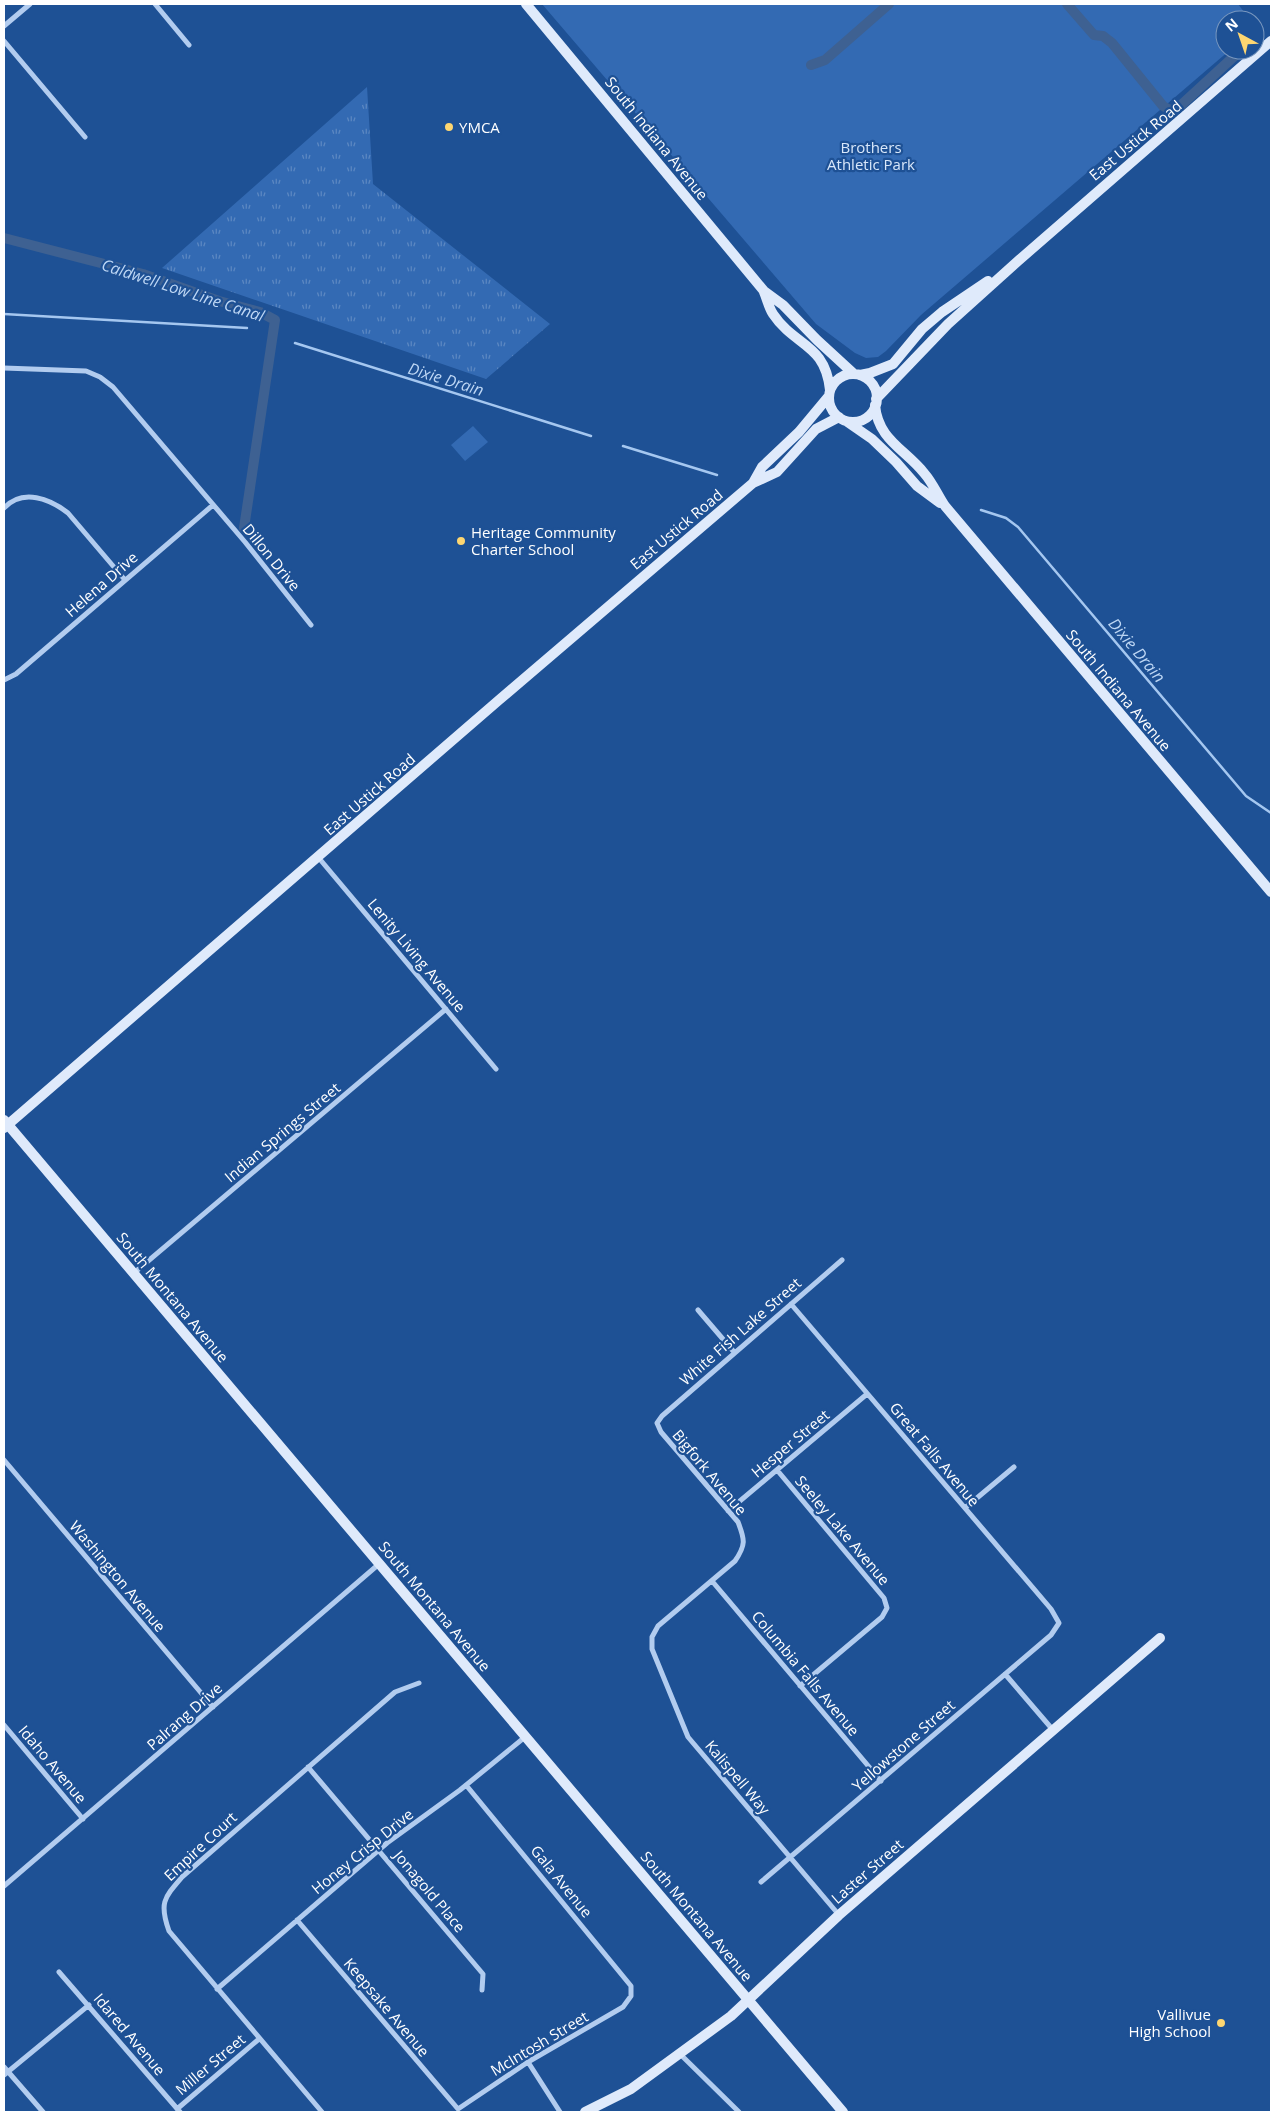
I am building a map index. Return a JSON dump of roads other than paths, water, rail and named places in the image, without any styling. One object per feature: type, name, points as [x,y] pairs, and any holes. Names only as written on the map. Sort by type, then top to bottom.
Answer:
[{"type":"main road","name":"South Indiana Avenue","points":[[526,4],[764,291],[783,305],[817,340],[857,374]]},
{"type":"main road","name":"East Ustick Road","points":[[876,402],[948,324],[1271,41]]},
{"type":"main road","name":"East Ustick Road","points":[[857,374],[881,369],[893,364],[922,330],[942,312],[1018,261]]},
{"type":"main road","name":"South Indiana Avenue","points":[[764,291],[773,314],[824,363],[828,374],[829,393]]},
{"type":"main road","points":[[857,374],[870,382],[876,393],[876,402],[872,411],[863,419],[857,421],[842,419],[831,408],[829,393],[837,380],[842,376],[857,374]]},
{"type":"main road","name":"East Ustick Road","points":[[754,482],[762,466],[799,432],[829,393]]},
{"type":"main road","name":"South Indiana Avenue","points":[[876,402],[876,416],[885,435],[925,473],[945,506],[1271,892]]},
{"type":"main road","name":"South Indiana Avenue","points":[[842,419],[872,439],[917,486],[945,506]]},
{"type":"main road","name":"East Ustick Road","points":[[5,1124],[754,482],[777,472],[816,430],[842,419]]},
{"type":"main road","name":"South Montana Avenue","points":[[5,1124],[134,1273],[843,2112]]},
{"type":"main road","name":"Laster Street","points":[[585,2112],[631,2089],[731,2016],[840,1915],[1160,1638]]},
{"type":"street","points":[[4,26],[30,4]]},
{"type":"street","points":[[155,4],[189,45]]},
{"type":"street","points":[[4,40],[85,138]]},
{"type":"street","name":"Dillon Drive","points":[[4,368],[86,371],[100,376],[113,387],[245,542],[311,625]]},
{"type":"street","points":[[4,508],[18,500],[31,497],[45,499],[56,504],[68,513],[125,580]]},
{"type":"street","name":"Helena Drive","points":[[4,680],[16,674],[213,505]]},
{"type":"street","name":"Lenity Living Avenue","points":[[318,857],[496,1069]]},
{"type":"street","name":"Indian Springs Street","points":[[134,1273],[446,1009]]},
{"type":"street","name":"White Fish Lake Street","points":[[657,1423],[662,1416],[734,1352],[842,1260]]},
{"type":"street","name":"Great Falls Avenue","points":[[791,1304],[1051,1609],[1059,1623]]},
{"type":"street","points":[[698,1310],[734,1352]]},
{"type":"street","name":"Hesper Street","points":[[728,1511],[868,1394]]},
{"type":"street","name":"Bigfork Avenue","points":[[657,1423],[661,1432],[738,1522],[744,1536],[743,1550],[735,1561],[712,1581]]},
{"type":"street","name":"Washington Avenue","points":[[4,1460],[213,1707]]},
{"type":"street","points":[[965,1508],[1014,1467]]},
{"type":"street","name":"Seeley Lake Avenue","points":[[777,1470],[884,1598],[887,1608],[882,1616],[800,1686]]},
{"type":"street","name":"Palrang Drive","points":[[4,1886],[380,1564]]},
{"type":"street","name":"Kalispell Way","points":[[712,1581],[658,1626],[652,1637],[652,1650],[688,1737],[790,1859],[840,1915]]},
{"type":"street","name":"Columbia Falls Avenue","points":[[712,1581],[881,1781]]},
{"type":"street","name":"Yellowstone Street","points":[[761,1882],[1051,1635],[1059,1623]]},
{"type":"street","points":[[1005,1674],[1053,1730]]},
{"type":"street","name":"Empire Court","points":[[322,2112],[169,1931],[163,1916],[165,1896],[182,1877],[395,1692],[419,1683]]},
{"type":"street","name":"Idaho Avenue","points":[[4,1725],[83,1819]]},
{"type":"street","name":"Honey Crisp Drive","points":[[217,1989],[379,1850],[526,1737]]},
{"type":"street","name":"Jonagold Place","points":[[308,1767],[483,1974],[482,1990]]},
{"type":"street","name":"Gala Avenue","points":[[466,1785],[631,1986],[632,1996]]},
{"type":"street","name":"Keepsake Avenue","points":[[298,1920],[458,2109]]},
{"type":"street","name":"Idared Avenue","points":[[60,1972],[178,2111]]},
{"type":"street","name":"McIntosh Street","points":[[458,2109],[528,2062],[623,2007],[632,1996]]},
{"type":"street","points":[[6,2074],[89,2005]]},
{"type":"street","name":"Miller Street","points":[[178,2111],[259,2039]]},
{"type":"street","points":[[680,2054],[739,2112]]},
{"type":"street","points":[[528,2062],[560,2112]]},
{"type":"street","points":[[4,2067],[6,2074],[43,2112]]},
{"type":"waterway","points":[[811,65],[825,60],[889,4]]},
{"type":"waterway","points":[[1067,4],[1094,35],[1103,36],[1112,43],[1163,106],[1170,110],[1179,107],[1230,60]]},
{"type":"waterway","name":"Caldwell Low Line Canal","points":[[4,238],[143,274],[219,301],[260,312],[275,320],[244,528]]},
{"type":"waterway","name":"Dixie Drain","points":[[4,314],[247,328]]},
{"type":"waterway","name":"Dixie Drain","points":[[295,343],[591,436]]},
{"type":"waterway","name":"Dixie Drain","points":[[623,446],[717,475]]},
{"type":"waterway","name":"Dixie Drain","points":[[981,510],[1006,518],[1018,527],[1246,796],[1271,813]]},
{"type":"place","name":"YMCA","points":[[449,127]]},
{"type":"place","name":"Heritage Community Charter School","points":[[461,541]]},
{"type":"place","name":"Vallivue High School","points":[[1221,2023]]},
{"type":"park label","name":"Brothers Athletic Park","points":[[871,156]]}]
